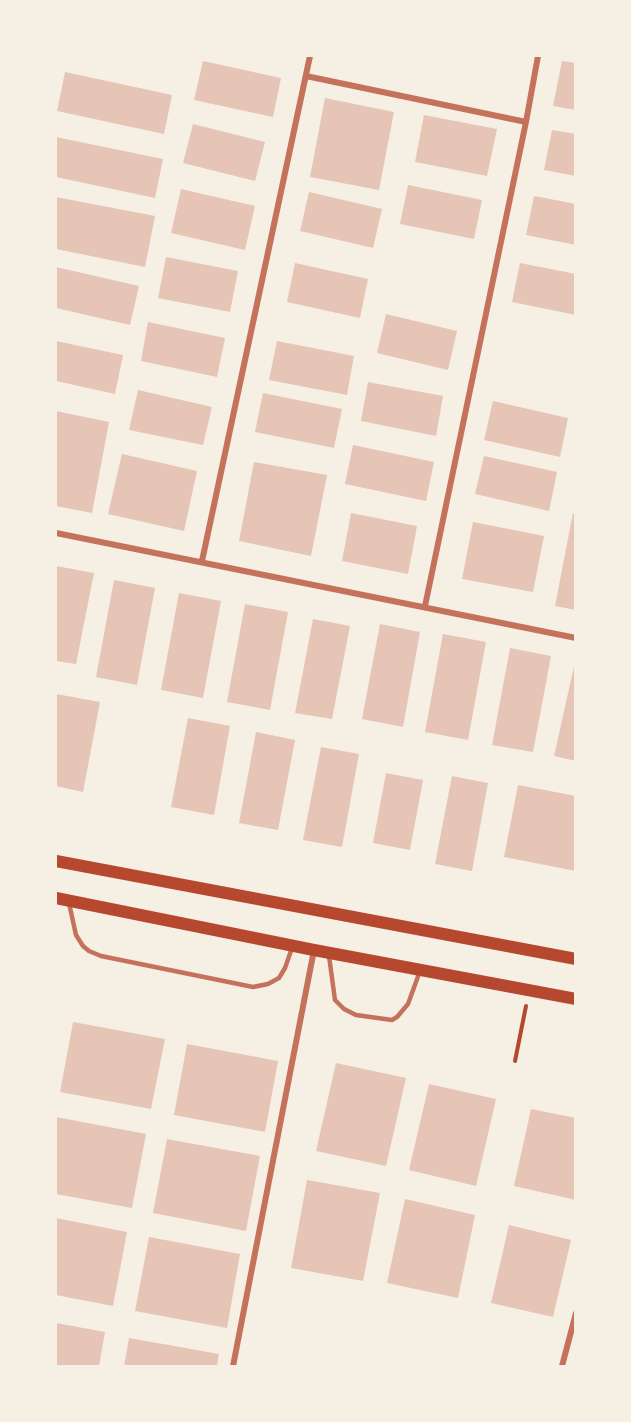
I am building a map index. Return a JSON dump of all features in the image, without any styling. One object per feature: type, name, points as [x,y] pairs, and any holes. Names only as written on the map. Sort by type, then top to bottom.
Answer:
[{"type":"main road","points":[[56,861],[576,959]]},
{"type":"main road","points":[[56,898],[329,953],[576,999]]},
{"type":"street","points":[[202,561],[310,56]]},
{"type":"street","points":[[425,606],[526,122],[537,56]]},
{"type":"street","points":[[306,76],[526,122]]},
{"type":"street","points":[[56,533],[576,638]]},
{"type":"street","points":[[233,1366],[314,950]]},
{"type":"street","points":[[562,1366],[576,1312]]},
{"type":"lane","points":[[69,900],[76,935],[83,946],[101,956],[114,959],[253,987],[268,984],[279,978],[293,946]]},
{"type":"lane","points":[[329,953],[335,1000],[344,1009],[356,1015],[392,1020],[397,1017],[408,1004],[420,970]]},
{"type":"path","points":[[515,1061],[529,990]]},
{"type":"building","points":[[203,61],[281,78],[273,117],[194,100]]},
{"type":"building","points":[[562,61],[576,63],[576,110],[553,106]]},
{"type":"building","points":[[65,72],[172,95],[164,134],[57,111]]},
{"type":"building","points":[[325,98],[394,112],[379,190],[310,177]]},
{"type":"building","points":[[424,115],[497,129],[487,176],[415,162]]},
{"type":"building","points":[[193,124],[265,142],[255,181],[183,163]]},
{"type":"building","points":[[552,130],[576,134],[576,176],[544,170]]},
{"type":"building","points":[[56,137],[163,159],[155,198],[56,177]]},
{"type":"building","points":[[408,185],[482,200],[474,239],[400,224]]},
{"type":"building","points":[[181,189],[255,206],[245,250],[171,233]]},
{"type":"building","points":[[309,192],[382,209],[373,248],[300,231]]},
{"type":"building","points":[[534,196],[576,204],[576,245],[526,235]]},
{"type":"building","points":[[56,197],[155,216],[145,267],[56,249]]},
{"type":"building","points":[[166,257],[238,271],[230,312],[158,298]]},
{"type":"building","points":[[295,263],[368,279],[360,318],[287,302]]},
{"type":"building","points":[[520,263],[576,274],[576,315],[512,302]]},
{"type":"building","points":[[56,267],[139,286],[130,325],[56,308]]},
{"type":"building","points":[[386,314],[457,331],[448,370],[377,353]]},
{"type":"building","points":[[148,322],[225,338],[217,377],[141,361]]},
{"type":"building","points":[[56,341],[123,355],[115,394],[56,381]]},
{"type":"building","points":[[277,341],[354,356],[347,395],[269,380]]},
{"type":"building","points":[[368,382],[443,396],[436,436],[361,421]]},
{"type":"building","points":[[138,390],[212,407],[203,445],[129,430]]},
{"type":"building","points":[[263,393],[342,409],[334,448],[255,432]]},
{"type":"building","points":[[493,401],[568,418],[560,457],[484,440]]},
{"type":"building","points":[[56,411],[109,422],[92,513],[56,506]]},
{"type":"building","points":[[353,445],[434,462],[426,501],[345,484]]},
{"type":"building","points":[[122,454],[197,471],[184,531],[108,514]]},
{"type":"building","points":[[484,456],[557,472],[549,511],[475,494]]},
{"type":"building","points":[[254,462],[327,475],[311,556],[239,541]]},
{"type":"building","points":[[351,513],[417,526],[408,574],[342,561]]},
{"type":"building","points":[[573,513],[576,514],[576,610],[555,606]]},
{"type":"building","points":[[473,522],[544,536],[533,592],[462,579]]},
{"type":"building","points":[[56,566],[94,573],[76,664],[56,661]]},
{"type":"building","points":[[114,580],[155,588],[137,685],[96,677]]},
{"type":"building","points":[[179,593],[221,601],[203,698],[161,690]]},
{"type":"building","points":[[245,604],[288,612],[270,710],[227,702]]},
{"type":"building","points":[[313,619],[350,626],[332,719],[295,713]]},
{"type":"building","points":[[380,624],[420,632],[403,727],[362,719]]},
{"type":"building","points":[[443,634],[486,642],[468,740],[425,732]]},
{"type":"building","points":[[510,648],[551,656],[533,752],[492,745]]},
{"type":"building","points":[[576,662],[576,761],[554,756]]},
{"type":"building","points":[[56,694],[100,702],[83,792],[56,786]]},
{"type":"building","points":[[188,718],[230,726],[214,815],[171,807]]},
{"type":"building","points":[[256,732],[295,740],[278,830],[239,823]]},
{"type":"building","points":[[321,747],[359,754],[342,847],[303,840]]},
{"type":"building","points":[[386,773],[423,780],[410,850],[373,843]]},
{"type":"building","points":[[452,776],[488,783],[472,871],[435,864]]},
{"type":"building","points":[[518,785],[576,796],[576,871],[504,857]]},
{"type":"building","points":[[73,1022],[165,1039],[151,1109],[60,1092]]},
{"type":"building","points":[[187,1044],[278,1061],[265,1132],[174,1115]]},
{"type":"building","points":[[336,1063],[406,1078],[386,1166],[316,1151]]},
{"type":"building","points":[[429,1084],[496,1099],[476,1186],[409,1170]]},
{"type":"building","points":[[531,1109],[576,1118],[576,1200],[514,1186]]},
{"type":"building","points":[[56,1117],[146,1134],[132,1208],[56,1194]]},
{"type":"building","points":[[167,1139],[260,1156],[246,1231],[153,1213]]},
{"type":"building","points":[[307,1180],[380,1193],[363,1281],[291,1268]]},
{"type":"building","points":[[405,1199],[475,1215],[458,1298],[387,1283]]},
{"type":"building","points":[[56,1218],[127,1232],[113,1306],[56,1295]]},
{"type":"building","points":[[509,1225],[571,1240],[553,1317],[491,1303]]},
{"type":"building","points":[[149,1237],[240,1254],[227,1328],[135,1311]]},
{"type":"building","points":[[56,1323],[105,1332],[99,1366],[56,1366]]},
{"type":"building","points":[[129,1338],[219,1354],[217,1366],[124,1366]]}]
